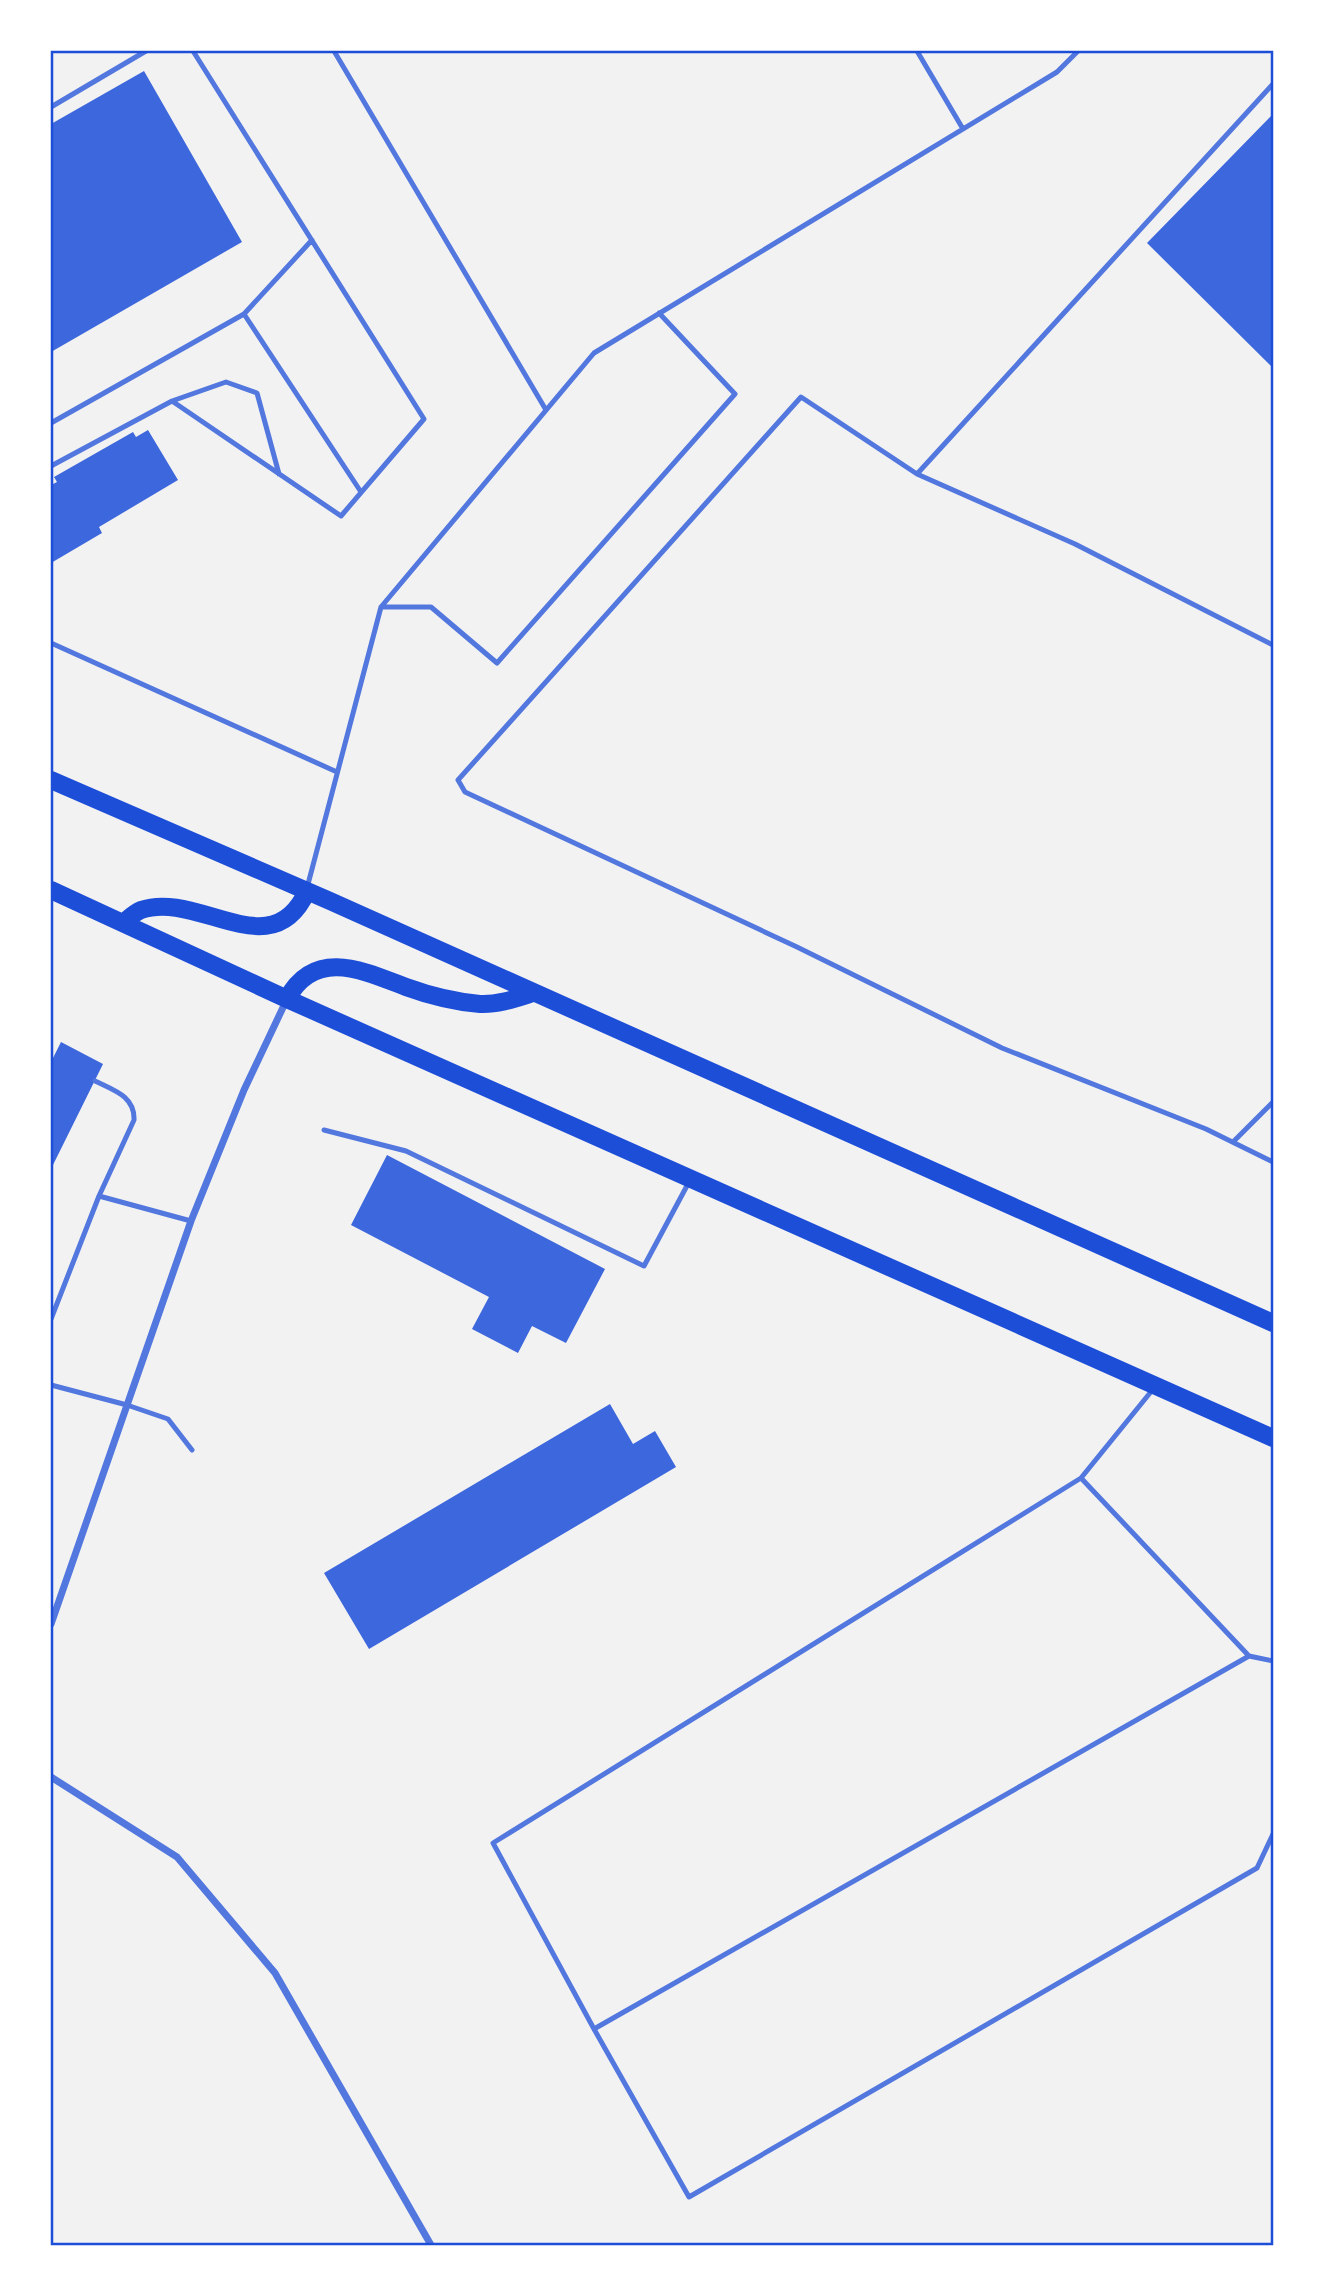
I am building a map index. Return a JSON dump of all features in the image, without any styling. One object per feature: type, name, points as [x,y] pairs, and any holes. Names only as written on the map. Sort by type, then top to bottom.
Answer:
[{"type":"main road","points":[[51,780],[307,891],[1273,1323]]},
{"type":"main road","points":[[51,890],[287,999],[1273,1438]]},
{"type":"main road","points":[[123,923],[139,911],[177,907],[260,928],[292,915],[307,891]]},
{"type":"main road","points":[[287,999],[295,983],[324,968],[347,968],[381,975],[407,987],[481,1004],[508,1001],[533,993]]},
{"type":"street","points":[[51,1623],[191,1221],[244,1090],[287,999]]},
{"type":"street","points":[[51,1777],[177,1857],[275,1973],[431,2245]]},
{"type":"lane","points":[[51,107],[146,51]]},
{"type":"lane","points":[[172,401],[341,516],[424,419],[193,51]]},
{"type":"lane","points":[[334,51],[546,410]]},
{"type":"lane","points":[[917,51],[963,129]]},
{"type":"lane","points":[[307,891],[381,607],[594,353],[1057,72],[1078,51]]},
{"type":"lane","points":[[916,474],[1273,84]]},
{"type":"lane","points":[[51,423],[244,314],[312,240]]},
{"type":"lane","points":[[381,607],[431,607],[497,663],[735,394],[659,313]]},
{"type":"lane","points":[[244,314],[361,492]]},
{"type":"lane","points":[[51,466],[172,401],[226,382],[257,393],[279,474]]},
{"type":"lane","points":[[1273,645],[1075,544],[916,474],[801,397],[458,780],[465,792],[797,947],[1002,1048],[1206,1129],[1273,1162]]},
{"type":"lane","points":[[51,643],[337,772]]},
{"type":"lane","points":[[51,1319],[99,1196],[134,1120],[135,1109],[127,1098],[95,1081]]},
{"type":"lane","points":[[1233,1142],[1273,1102]]},
{"type":"lane","points":[[324,1130],[406,1151],[644,1266],[691,1179]]},
{"type":"lane","points":[[99,1196],[191,1221]]},
{"type":"lane","points":[[51,1385],[168,1419],[192,1450]]},
{"type":"lane","points":[[1156,1386],[1081,1478],[492,1843],[689,2197],[1257,1868],[1273,1833]]},
{"type":"lane","points":[[1081,1478],[1248,1656],[1273,1661]]},
{"type":"lane","points":[[594,2029],[1248,1656]]},
{"type":"building","points":[[144,71],[242,242],[51,352],[51,124]]},
{"type":"building","points":[[1273,114],[1273,364],[1271,366],[1147,243]]},
{"type":"building","points":[[148,430],[178,480],[99,527],[102,533],[51,563],[51,485],[57,482],[54,477],[133,432],[136,437]]},
{"type":"building","points":[[61,1042],[103,1064],[51,1169],[51,1062]]},
{"type":"building","points":[[387,1155],[605,1269],[566,1343],[532,1326],[518,1353],[472,1329],[489,1297],[351,1225]]},
{"type":"building","points":[[610,1404],[633,1444],[655,1431],[676,1467],[369,1649],[324,1573]]}]
